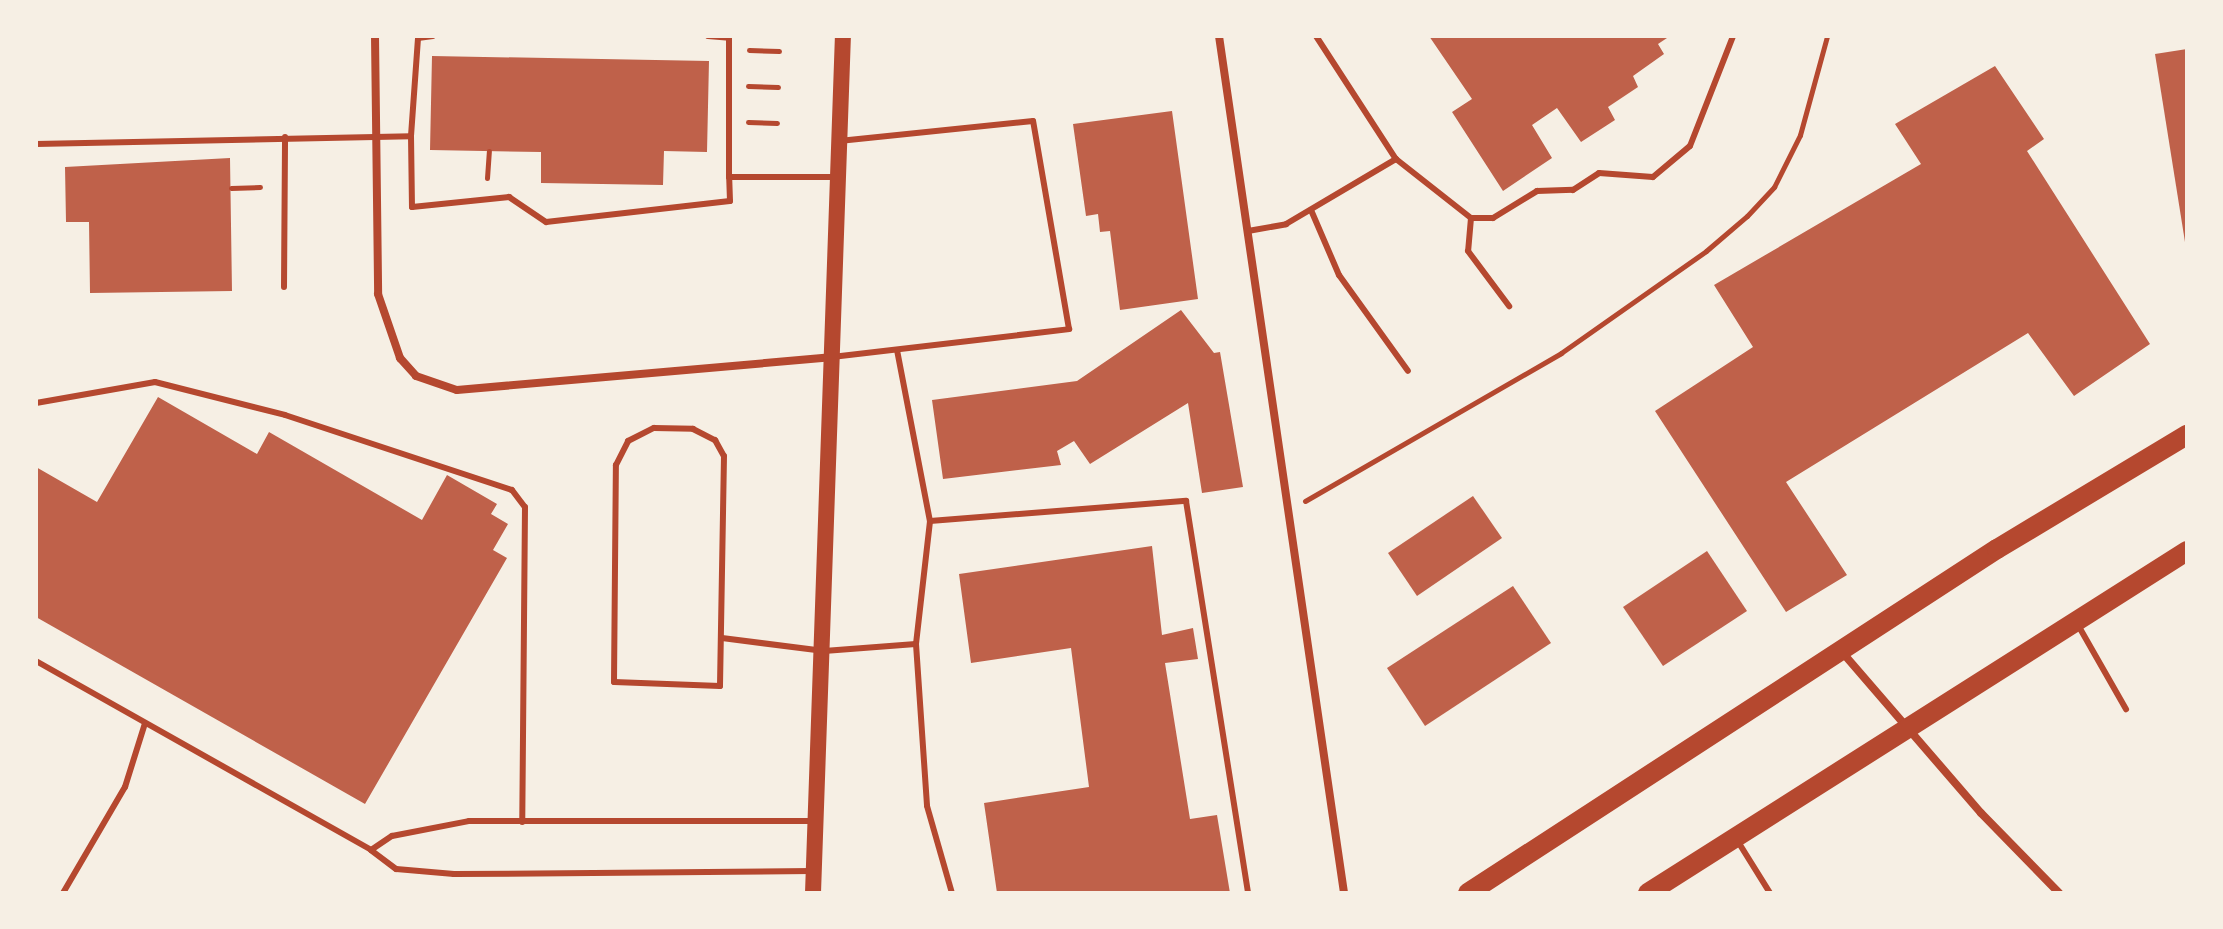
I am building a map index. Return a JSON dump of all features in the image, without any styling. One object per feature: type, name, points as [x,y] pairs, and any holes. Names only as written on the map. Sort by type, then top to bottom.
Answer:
[{"type":"main road","points":[[813,893],[813,821],[824,651],[843,36]]},
{"type":"main road","points":[[1468,893],[1841,651],[2187,435]]},
{"type":"main road","points":[[1648,893],[2075,619],[2187,551]]},
{"type":"street","points":[[375,36],[378,294],[400,358],[433,386],[457,390],[832,357]]},
{"type":"street","points":[[1219,36],[1344,893]]},
{"type":"street","points":[[1841,651],[2059,893]]},
{"type":"lane","points":[[433,36],[418,38],[411,136],[412,207],[509,197],[546,222],[730,201],[729,38],[708,36]]},
{"type":"lane","points":[[1316,36],[1396,159],[1471,218],[1493,218],[1537,191],[1573,190],[1599,173],[1653,177],[1690,146],[1733,36]]},
{"type":"lane","points":[[832,357],[1069,329],[1033,121],[839,141]]},
{"type":"lane","points":[[36,144],[411,136]]},
{"type":"lane","points":[[284,287],[285,137]]},
{"type":"lane","points":[[1248,231],[1286,224],[1396,159]]},
{"type":"lane","points":[[729,177],[838,177]]},
{"type":"lane","points":[[1311,210],[1339,275],[1408,371]]},
{"type":"lane","points":[[1471,218],[1468,251],[1509,306]]},
{"type":"lane","points":[[897,350],[930,521],[916,644],[927,806],[952,893]]},
{"type":"lane","points":[[36,403],[155,382],[285,415],[512,490],[525,507],[522,822]]},
{"type":"lane","points":[[654,428],[693,429],[715,440],[724,456],[722,638],[720,686],[614,682],[616,465],[628,441],[654,428]]},
{"type":"lane","points":[[930,521],[1186,501],[1248,893]]},
{"type":"lane","points":[[2075,619],[2126,709]]},
{"type":"lane","points":[[722,638],[824,651],[916,644]]},
{"type":"lane","points":[[36,661],[371,850],[396,869],[454,874],[813,871]]},
{"type":"lane","points":[[63,893],[125,787],[145,723]]},
{"type":"lane","points":[[371,850],[407,833],[469,821],[813,821]]},
{"type":"lane","points":[[1735,837],[1770,893]]},
{"type":"path","points":[[1288,511],[1561,353],[1706,251],[1747,216],[1774,187],[1800,135],[1827,36]]},
{"type":"path","points":[[749,50],[779,51]]},
{"type":"path","points":[[747,86],[778,87]]},
{"type":"path","points":[[747,121],[777,123]]},
{"type":"path","points":[[487,178],[489,151]]},
{"type":"path","points":[[231,188],[260,187]]},
{"type":"building","points":[[1429,36],[1670,36],[1658,44],[1664,54],[1633,76],[1638,87],[1608,107],[1615,120],[1581,142],[1557,108],[1532,125],[1552,158],[1503,191],[1452,112],[1472,99]]},
{"type":"building","points":[[2187,49],[2187,242],[2185,242],[2155,54]]},
{"type":"building","points":[[432,56],[709,61],[707,152],[664,151],[663,185],[541,183],[541,152],[430,150]]},
{"type":"building","points":[[1995,66],[2044,139],[2027,151],[2150,344],[2074,396],[2028,333],[1786,482],[1847,575],[1786,612],[1655,411],[1753,347],[1714,285],[1921,164],[1895,124]]},
{"type":"building","points":[[1172,111],[1198,299],[1120,310],[1110,231],[1100,232],[1098,214],[1086,216],[1073,124]]},
{"type":"building","points":[[230,158],[232,291],[90,293],[89,222],[66,222],[65,167]]},
{"type":"building","points":[[1181,310],[1214,353],[1220,352],[1243,487],[1202,493],[1188,403],[1090,464],[1074,441],[1057,451],[1061,465],[943,479],[932,400],[1077,381]]},
{"type":"building","points":[[158,397],[257,454],[269,432],[422,520],[447,475],[497,504],[491,514],[508,524],[493,550],[507,558],[365,804],[36,617],[36,467],[97,502]]},
{"type":"building","points":[[1473,496],[1502,538],[1417,596],[1388,553]]},
{"type":"building","points":[[1152,546],[1162,635],[1193,628],[1198,659],[1165,663],[1190,819],[1217,815],[1230,893],[997,893],[984,803],[1089,787],[1071,648],[971,663],[959,574]]},
{"type":"building","points":[[1707,551],[1747,611],[1663,666],[1623,607]]},
{"type":"building","points":[[1513,586],[1551,643],[1425,726],[1387,668]]}]
